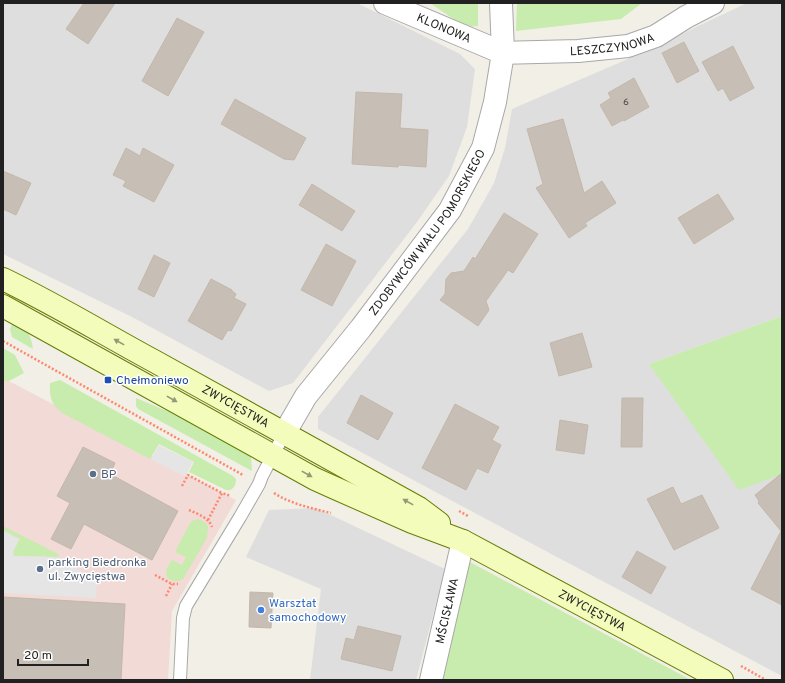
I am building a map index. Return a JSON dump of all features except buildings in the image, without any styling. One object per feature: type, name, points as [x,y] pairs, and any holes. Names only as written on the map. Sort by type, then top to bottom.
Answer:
[{"type":"main road","name":"ZWYCIĘSTWA","points":[[3,279],[248,412],[284,434],[419,508],[462,541]]},
{"type":"main road","name":"ZWYCIĘSTWA","points":[[3,306],[315,479],[412,522],[462,541],[722,680]]},
{"type":"street","name":"KLONOWA","points":[[385,3],[503,53]]},
{"type":"street","name":"ZDOBYWCÓW WAŁU POMORSKIEGO","points":[[284,434],[306,396],[361,328],[450,210],[483,148],[495,102],[503,53],[501,3]]},
{"type":"street","name":"LESZCZYNOWA","points":[[503,53],[578,51],[628,46],[656,36],[686,17],[713,3]]},
{"type":"street","name":"MŚCISŁAWA","points":[[431,680],[462,541]]},
{"type":"lane","points":[[180,680],[183,618],[186,606],[259,484],[284,434]]},
{"type":"path","points":[[3,341],[280,497],[306,507],[335,514]]},
{"type":"path","points":[[182,486],[188,475],[222,493],[230,496],[235,494]]},
{"type":"path","points":[[208,520],[222,493]]},
{"type":"path","points":[[189,510],[208,520],[213,528]]},
{"type":"path","points":[[155,575],[172,584],[180,584]]},
{"type":"path","points":[[166,596],[172,584]]},
{"type":"shaded area","points":[[3,3],[357,3],[460,54],[475,69],[467,127],[449,176],[417,222],[293,383],[269,391],[132,317],[3,254]]},
{"type":"shaded area","points":[[747,3],[782,3],[782,316],[649,364],[782,474],[782,676],[318,429],[318,417],[468,229],[494,183],[505,148],[512,109],[637,55]]},
{"type":"shaded area","points":[[3,378],[236,500],[172,611],[168,680],[3,680]]},
{"type":"shaded area","points":[[159,445],[193,462],[185,477],[151,459]]},
{"type":"shaded area","points":[[316,508],[445,569],[416,680],[310,680],[321,589],[246,557],[269,510]]},
{"type":"shaded area","name":"parking Biedronka ul. Zwycięstwa","points":[[3,531],[19,539],[13,552],[14,556],[58,557],[97,581],[96,598],[3,593]]},
{"type":"green space","points":[[430,3],[478,3],[478,26],[465,27]]},
{"type":"green space","points":[[517,3],[642,3],[621,19],[516,31]]},
{"type":"green space","points":[[782,316],[782,474],[739,490],[649,364]]},
{"type":"green space","points":[[14,320],[30,335],[33,349],[12,337],[10,329]]},
{"type":"green space","points":[[3,348],[15,355],[24,373],[9,381],[3,381]]},
{"type":"green space","points":[[60,380],[233,476],[236,479],[235,486],[231,490],[226,490],[189,472],[194,462],[159,444],[150,459],[64,414],[54,405],[50,393],[50,383]]},
{"type":"green space","points":[[136,398],[167,411],[204,423],[249,450],[252,471],[138,409],[136,406]]},
{"type":"green space","points":[[198,519],[206,523],[208,527],[207,538],[183,579],[177,581],[170,580],[166,573],[168,567],[172,560],[182,565],[186,557],[175,552],[189,525],[192,521]]},
{"type":"green space","points":[[3,526],[58,554],[59,556],[14,556],[13,552],[20,539],[3,530]]},
{"type":"green space","points":[[468,561],[691,680],[441,680]]},
{"type":"place","name":"Chełmoniewo","points":[[108,380]]},
{"type":"place","name":"BP","points":[[93,474]]},
{"type":"place","name":"parking Biedronka ul. Zwycięstwa","points":[[40,569]]},
{"type":"place","name":"Warsztat samochodowy","points":[[261,610]]}]
